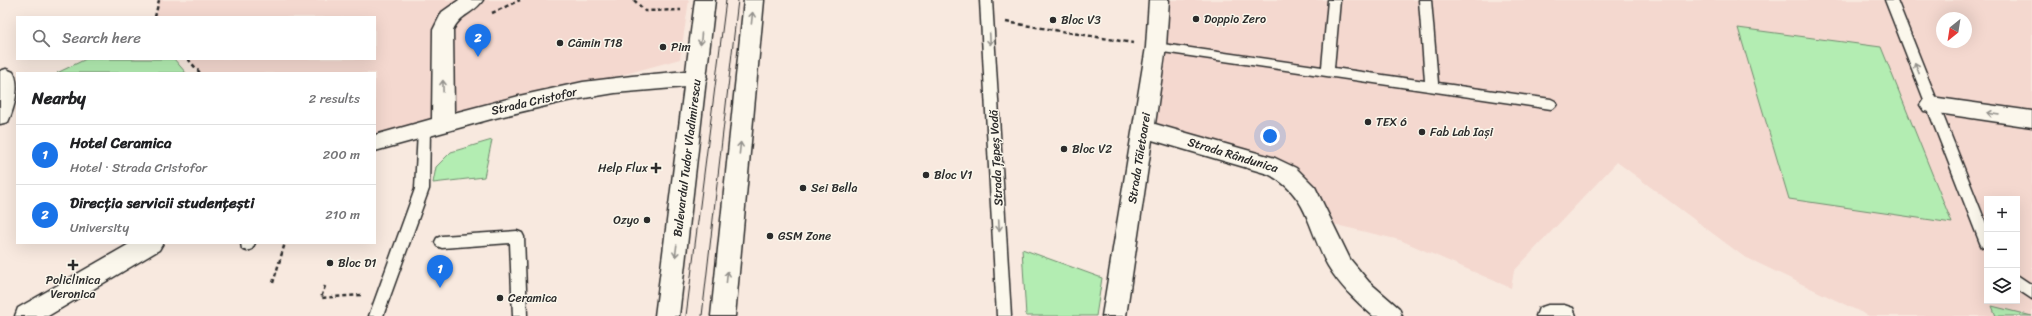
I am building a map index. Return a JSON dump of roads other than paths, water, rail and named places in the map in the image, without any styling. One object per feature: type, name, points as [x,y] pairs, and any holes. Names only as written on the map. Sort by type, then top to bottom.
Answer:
[{"type":"street","points":[[723,316],[754,0]]},
{"type":"street","name":"Strada Tăietoarei","points":[[1114,316],[1156,47],[1159,0]]},
{"type":"street","points":[[434,128],[442,30],[449,17],[471,3]]},
{"type":"street","name":"Bulevardul Tudor Vladimirescu","points":[[668,316],[697,78],[696,5]]},
{"type":"street","points":[[0,116],[3,110],[6,77]]},
{"type":"street","name":"Strada Cristofor","points":[[376,143],[568,92],[615,84],[697,78]]},
{"type":"street","points":[[1931,105],[2032,120]]},
{"type":"street","name":"Strada Rândunica","points":[[1144,129],[1275,168],[1295,178],[1307,193],[1336,258],[1351,278],[1372,301],[1390,316]]},
{"type":"street","points":[[27,316],[149,244]]},
{"type":"street","points":[[1548,316],[1564,316]]},
{"type":"lane","name":"Strada Țepeș Vodă","points":[[986,0],[989,19],[1004,316]]},
{"type":"lane","points":[[1328,71],[1334,0]]},
{"type":"lane","points":[[1425,0],[1432,86]]},
{"type":"lane","points":[[1891,0],[1931,105],[1984,235]]},
{"type":"lane","points":[[1156,47],[1551,104]]},
{"type":"lane","points":[[376,316],[422,189],[434,128]]},
{"type":"lane","points":[[442,242],[517,237],[520,316]]},
{"type":"lane","points":[[2020,283],[2032,293]]},
{"type":"tram line","points":[[686,316],[726,0]]},
{"type":"tram line","points":[[702,316],[738,0]]},
{"type":"place","name":"Doppio Zero","points":[[1196,19]]},
{"type":"place","name":"Bloc V3","points":[[1053,20]]},
{"type":"place","name":"Cămin T18","points":[[560,43]]},
{"type":"place","name":"Pim","points":[[663,47]]},
{"type":"place","name":"Direcția servicii studențești","points":[[478,57]]},
{"type":"place","name":"TEX 6","points":[[1368,122]]},
{"type":"place","name":"Fab Lab Iași","points":[[1422,132]]},
{"type":"place","name":"Bloc V2","points":[[1064,149]]},
{"type":"place","name":"Help Flux","points":[[656,168]]},
{"type":"place","name":"Bloc V1","points":[[926,175]]},
{"type":"place","name":"Sei Bella","points":[[803,188]]},
{"type":"place","name":"Ozyo","points":[[647,220]]},
{"type":"place","name":"GSM Zone","points":[[770,236]]},
{"type":"place","name":"Bloc D1","points":[[330,263]]},
{"type":"place","name":"Policlinica Veronica","points":[[73,265]]},
{"type":"place","name":"Hotel Ceramica","points":[[440,288]]},
{"type":"place","name":"Ceramica","points":[[500,298]]}]
